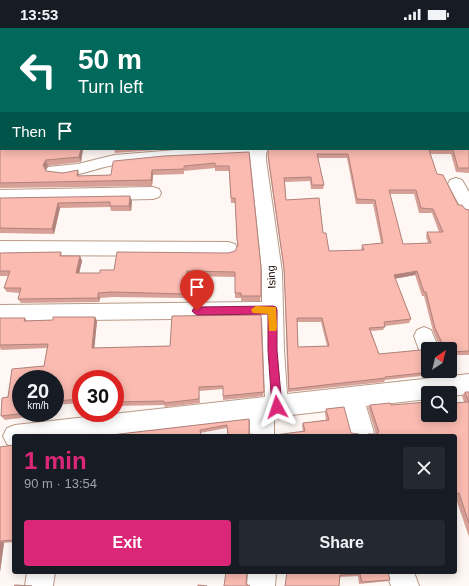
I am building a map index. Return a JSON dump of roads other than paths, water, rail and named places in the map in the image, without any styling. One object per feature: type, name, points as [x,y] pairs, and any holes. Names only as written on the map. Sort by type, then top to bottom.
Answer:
[{"type":"street","points":[[54,171],[78,169],[116,154],[209,153],[260,150]]},
{"type":"street","name":"Ising","points":[[260,150],[272,272],[273,310],[270,407],[263,434]]},
{"type":"street","points":[[456,184],[469,208]]},
{"type":"street","points":[[0,196],[153,193]]},
{"type":"street","points":[[0,248],[228,249]]},
{"type":"street","points":[[0,313],[273,310]]},
{"type":"street","points":[[42,434],[352,397],[437,379],[469,384]]},
{"type":"street","points":[[352,397],[362,434]]},
{"type":"street","points":[[0,438],[12,436]]},
{"type":"street","points":[[39,586],[41,574]]},
{"type":"street","points":[[261,586],[262,574]]},
{"type":"street","points":[[401,574],[405,586]]}]
